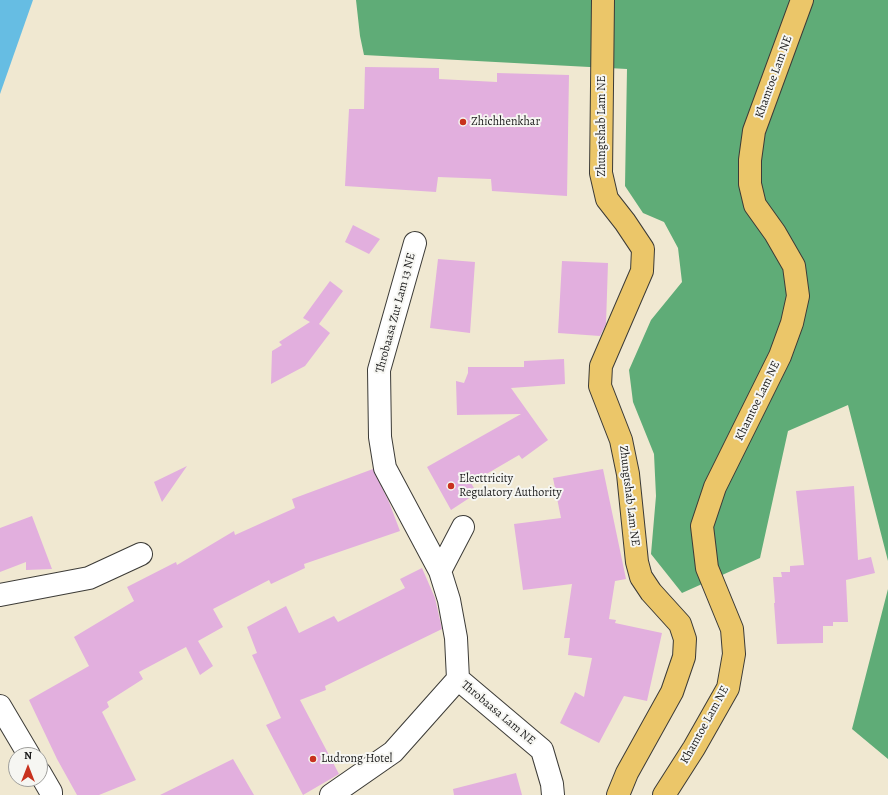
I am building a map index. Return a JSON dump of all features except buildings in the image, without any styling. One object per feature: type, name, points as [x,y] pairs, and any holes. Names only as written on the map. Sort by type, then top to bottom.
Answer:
[{"type":"main road","name":"Zhungtshab Lam NE","points":[[603,0],[600,173],[607,199],[643,249],[642,271],[601,366],[600,386],[622,440],[628,474],[637,562],[641,577],[651,592],[680,624],[685,639],[684,657],[672,692],[627,773],[618,795]]},
{"type":"main road","name":"Khamtoe Lam NE","points":[[664,795],[694,748],[728,688],[734,654],[732,629],[707,568],[702,526],[715,487],[780,356],[792,323],[798,296],[794,266],[776,233],[756,205],[750,184],[750,160],[754,131],[802,0]]},
{"type":"street","name":"Throbaasa Zur Lam 13 NE","points":[[414,243],[379,370],[380,437],[385,468],[440,571],[449,600],[456,638],[458,679]]},
{"type":"street","points":[[440,571],[463,527]]},
{"type":"street","points":[[0,595],[89,578],[141,554]]},
{"type":"street","name":"Throbaasa Lam NE","points":[[332,795],[393,752],[458,679],[542,750],[552,784],[553,795]]},
{"type":"street","points":[[0,706],[24,747]]},
{"type":"green space","points":[[356,0],[888,0],[888,561],[848,405],[788,431],[760,558],[682,593],[651,554],[656,496],[654,454],[633,402],[629,370],[651,320],[682,282],[678,248],[664,222],[643,213],[625,186],[627,69],[364,55],[360,36]]},
{"type":"green space","points":[[888,589],[888,759],[852,729]]},
{"type":"water","points":[[0,0],[33,0],[0,94]]},
{"type":"place","name":"Zhichhenkhar","points":[[463,122]]},
{"type":"place","name":"Electtricity Regulatory Authority","points":[[451,486]]},
{"type":"place","name":"Ludrong Hotel","points":[[313,759]]}]
